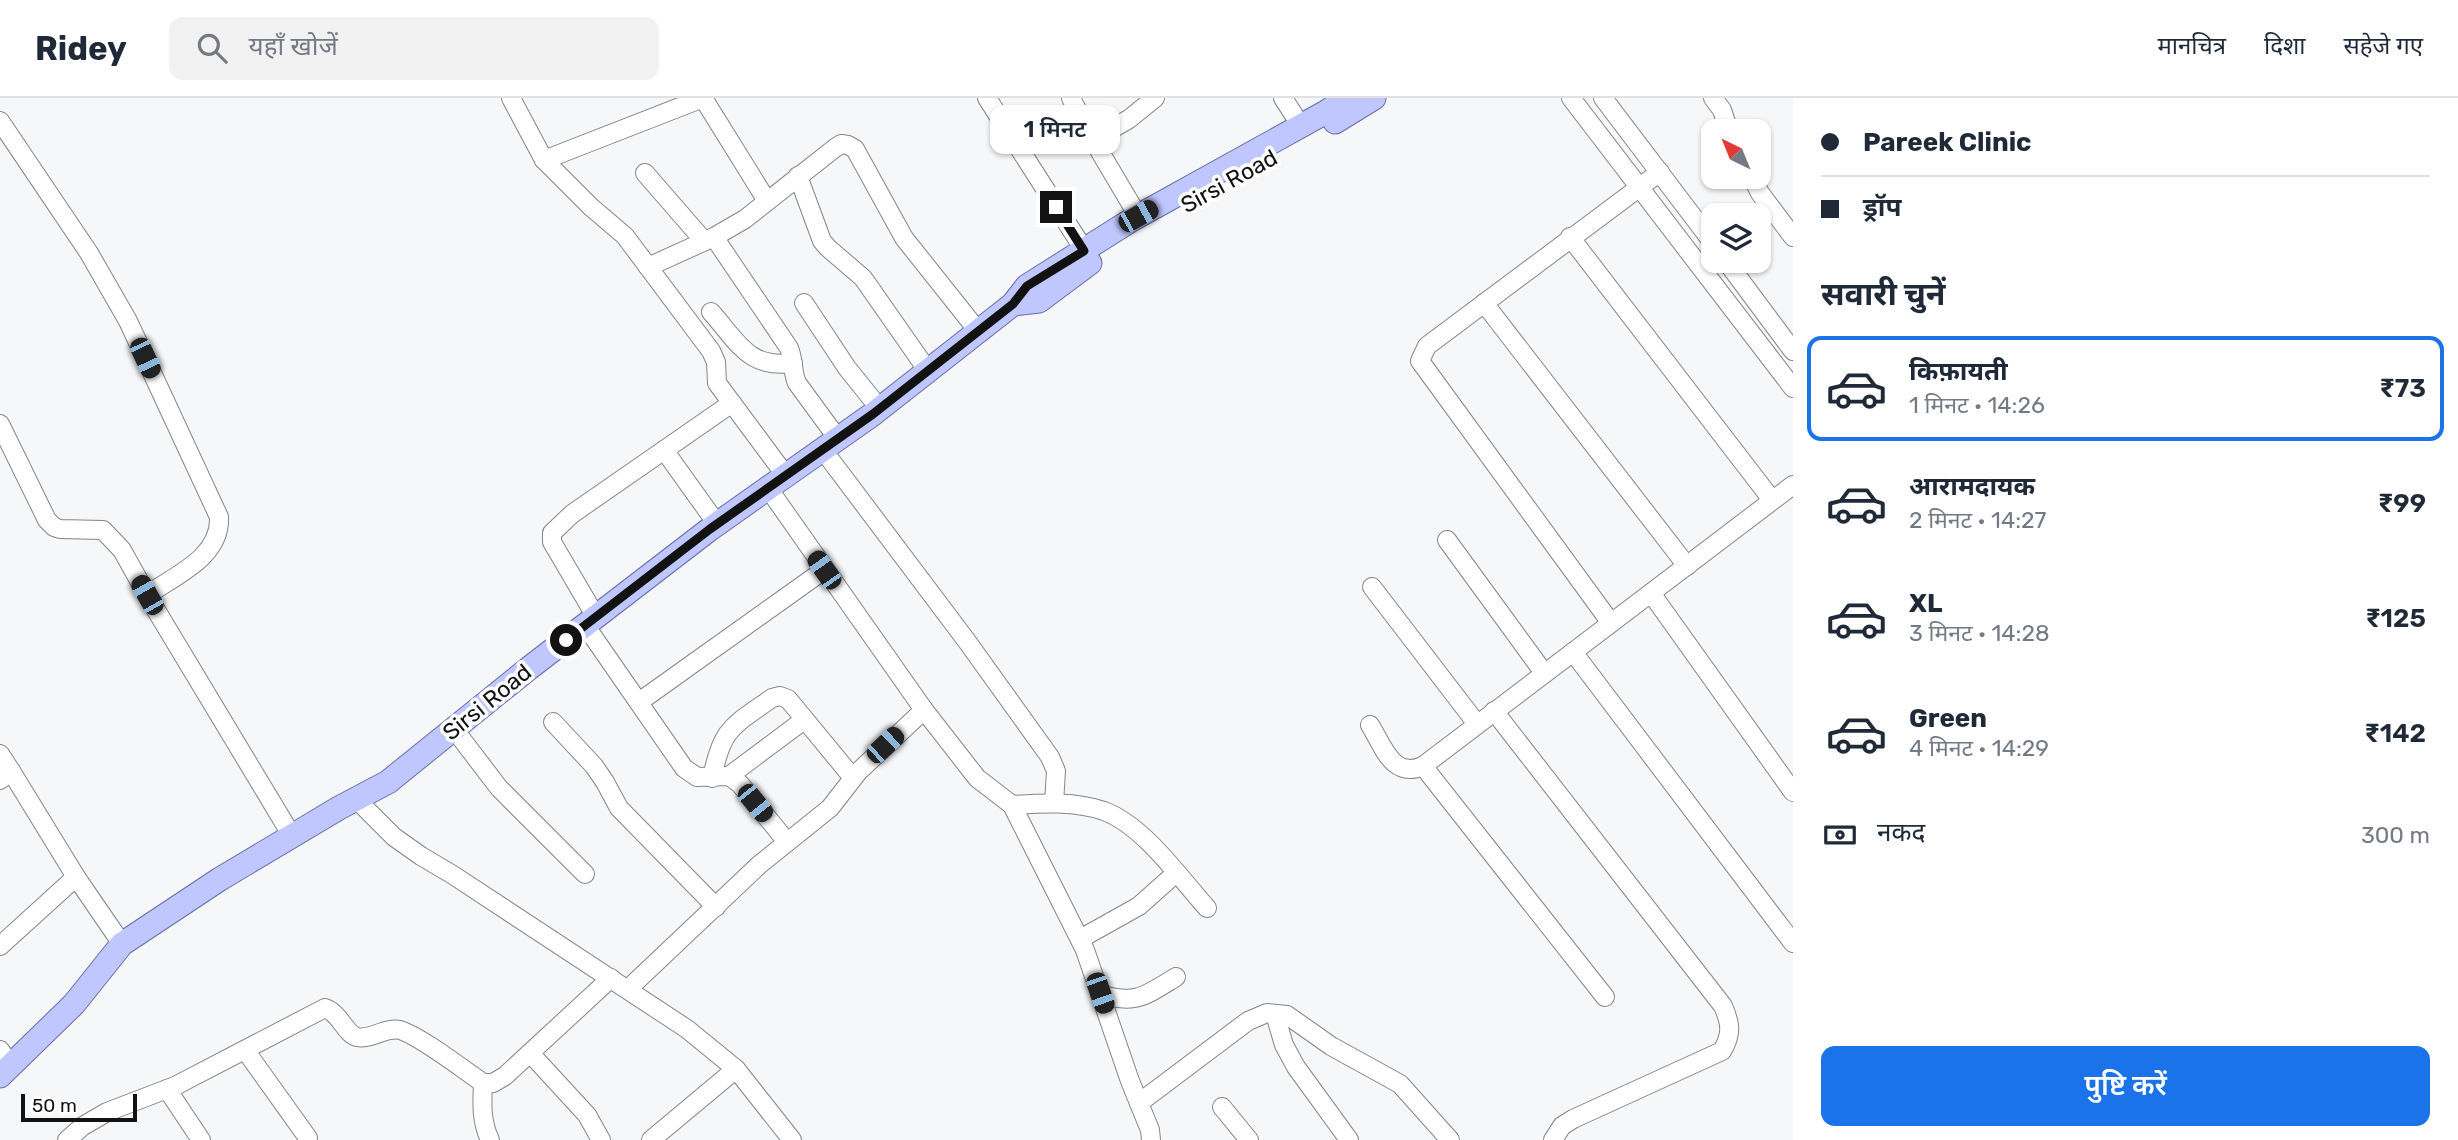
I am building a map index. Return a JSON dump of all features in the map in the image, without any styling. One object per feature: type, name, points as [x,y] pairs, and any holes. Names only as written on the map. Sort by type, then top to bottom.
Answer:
[{"type":"main road","name":"Sirsi Road","points":[[4,1064],[74,1004],[122,944],[220,879],[388,782],[717,524],[880,409],[1013,304],[1039,301],[1088,256],[1138,216],[1347,98]]},
{"type":"main road","name":"Sirsi Road","points":[[1088,256],[1312,136],[1374,98]]},
{"type":"street","points":[[544,160],[703,98],[767,201]]},
{"type":"street","points":[[987,98],[1088,256]]},
{"type":"street","points":[[1070,98],[1138,216]]},
{"type":"street","points":[[1093,140],[1129,119],[1155,98]]},
{"type":"street","points":[[1283,98],[1301,126]]},
{"type":"street","points":[[1571,98],[1793,388]]},
{"type":"street","points":[[1603,98],[1701,227]]},
{"type":"street","points":[[1713,98],[1725,119]]},
{"type":"street","points":[[516,99],[544,160],[590,207],[625,236],[714,356],[717,383],[732,403],[824,570],[924,710],[977,778],[1012,805],[1080,939],[1151,1140]]},
{"type":"street","points":[[0,121],[89,253],[128,321],[219,517],[220,530],[204,556],[147,595]]},
{"type":"street","points":[[648,267],[745,219],[841,144],[848,145],[855,149],[904,239],[978,331]]},
{"type":"street","points":[[1611,623],[1420,361],[1427,346],[1660,172]]},
{"type":"street","points":[[645,173],[709,239],[789,348],[793,375],[830,445],[1050,757],[1056,771],[1054,803]]},
{"type":"street","points":[[798,176],[822,241],[863,278],[928,371]]},
{"type":"street","points":[[1758,189],[1793,237]]},
{"type":"street","points":[[1570,237],[1772,500]]},
{"type":"street","points":[[1735,273],[1793,351]]},
{"type":"street","points":[[804,303],[847,368],[880,409]]},
{"type":"street","points":[[1484,303],[1687,566]]},
{"type":"street","points":[[711,312],[749,355],[769,364],[793,363]]},
{"type":"street","points":[[732,403],[572,514],[552,533],[552,542],[591,621],[639,702],[684,768],[697,777],[721,777],[740,783],[787,842]]},
{"type":"street","points":[[0,424],[47,520],[60,529],[103,530],[122,550],[292,836]]},
{"type":"street","points":[[664,450],[717,524]]},
{"type":"street","points":[[1370,725],[1393,762],[1403,770],[1411,771],[1423,766],[1793,485]]},
{"type":"street","points":[[1447,540],[1544,673]]},
{"type":"street","points":[[639,702],[824,570]]},
{"type":"street","points":[[1372,587],[1478,724]]},
{"type":"street","points":[[1651,593],[1793,792]]},
{"type":"street","points":[[1573,652],[1793,943]]},
{"type":"street","points":[[721,777],[717,752],[732,727],[772,698],[780,696],[789,699],[853,778]]},
{"type":"street","points":[[628,989],[787,842],[830,807],[853,778],[924,710]]},
{"type":"street","points":[[1494,711],[1723,1006],[1730,1021],[1730,1037],[1722,1051],[1573,1119],[1562,1126],[1553,1140]]},
{"type":"street","points":[[721,777],[804,720]]},
{"type":"street","points":[[553,722],[594,766],[625,816],[716,907]]},
{"type":"street","points":[[454,729],[499,788],[585,873]]},
{"type":"street","points":[[0,754],[5,776],[122,944]]},
{"type":"street","points":[[1423,766],[1605,997]]},
{"type":"street","points":[[356,799],[394,837],[412,850],[687,1028],[736,1069],[792,1140]]},
{"type":"street","points":[[1012,805],[1054,803],[1096,809],[1122,820],[1142,835],[1207,908]]},
{"type":"street","points":[[1080,939],[1139,906],[1176,873]]},
{"type":"street","points":[[0,946],[76,877]]},
{"type":"street","points":[[1100,993],[1119,1000],[1129,1000],[1153,991],[1175,977]]},
{"type":"street","points":[[67,1140],[88,1133],[107,1112],[167,1089],[325,1008],[335,1013],[352,1035],[358,1037],[400,1030],[483,1083],[493,1083],[505,1076],[611,978]]},
{"type":"street","points":[[1139,1103],[1248,1021],[1267,1013],[1287,1015],[1331,1046],[1399,1084],[1450,1140]]},
{"type":"street","points":[[1275,1014],[1284,1045],[1296,1067],[1349,1140]]},
{"type":"street","points":[[245,1050],[308,1138]]},
{"type":"street","points":[[530,1053],[587,1115],[601,1140]]},
{"type":"street","points":[[651,1140],[736,1069]]},
{"type":"street","points":[[483,1083],[481,1108],[490,1140]]},
{"type":"street","points":[[167,1089],[201,1140]]},
{"type":"street","points":[[1222,1107],[1249,1140]]},
{"type":"route","points":[[566,640],[710,529],[880,409],[1013,304],[1027,286],[1084,251],[1056,207]]}]
